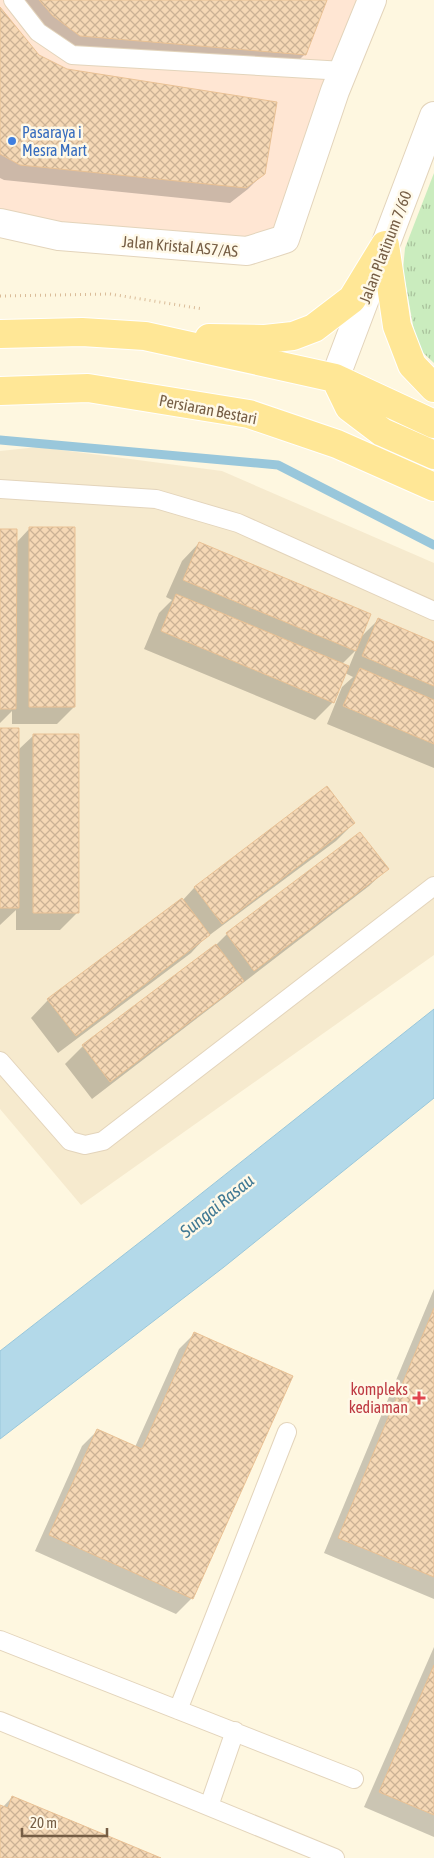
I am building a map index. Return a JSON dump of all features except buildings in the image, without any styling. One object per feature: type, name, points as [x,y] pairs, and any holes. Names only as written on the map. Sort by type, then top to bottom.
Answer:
[{"type":"main road","points":[[0,334],[82,332],[145,336],[265,339],[293,336],[314,328],[352,299],[385,245]]},
{"type":"main road","points":[[385,245],[397,326],[412,365],[434,388]]},
{"type":"main road","points":[[145,336],[335,378],[434,424]]},
{"type":"main road","points":[[335,378],[349,407],[382,432],[434,455]]},
{"type":"main road","name":"Persiaran Bestari","points":[[0,391],[88,388],[249,414],[337,444],[434,487]]},
{"type":"street","name":"Jalan Kristal AS7/AS","points":[[0,223],[59,236],[247,251],[285,239],[344,71],[372,0]]},
{"type":"street","name":"Jalan Platinum 7/60","points":[[335,378],[434,116]]},
{"type":"lane","points":[[13,0],[38,32],[72,55],[344,71]]},
{"type":"lane","points":[[0,489],[156,499],[238,523],[434,611]]},
{"type":"lane","points":[[0,1061],[70,1141],[85,1145],[103,1141],[434,886]]},
{"type":"lane","points":[[178,1710],[287,1432]]},
{"type":"lane","points":[[0,1640],[354,1779]]},
{"type":"lane","points":[[0,1721],[335,1858]]},
{"type":"lane","points":[[209,1806],[235,1731]]},
{"type":"shaded area","points":[[0,0],[357,0],[278,231],[248,240],[66,226],[0,212]]},
{"type":"shaded area","points":[[38,447],[222,471],[434,563],[434,955],[81,1205],[0,1109],[0,451]]},
{"type":"green space","points":[[434,173],[434,363],[417,347],[403,270],[405,248]]},
{"type":"water","name":"Sungai Rasau","points":[[434,1009],[434,1098],[224,1267],[0,1439],[0,1351]]},
{"type":"waterway","points":[[0,440],[278,465],[434,545]]},
{"type":"place","name":"Pasaraya i Mesra Mart","points":[[12,141]]},
{"type":"place","name":"kompleks kediaman","points":[[419,1398]]}]
